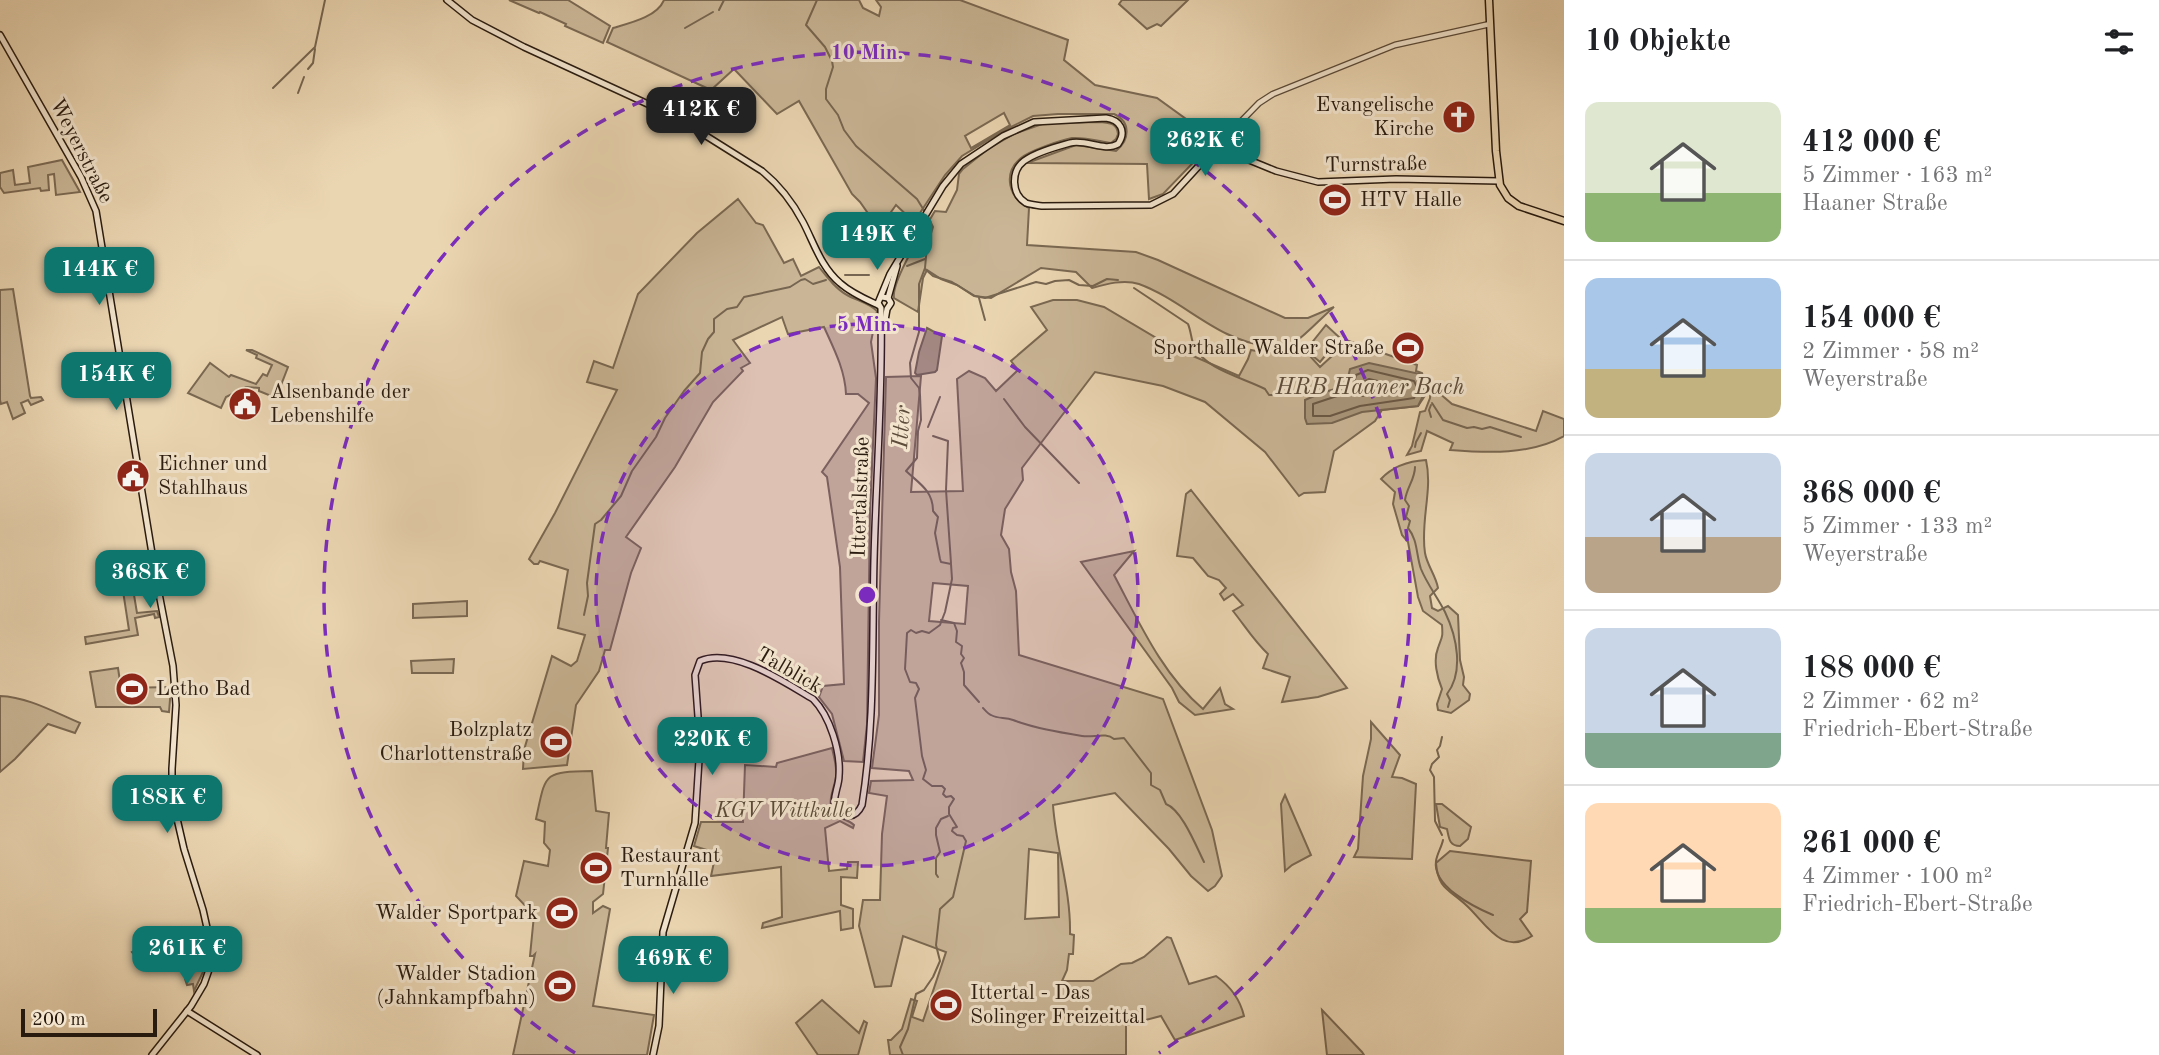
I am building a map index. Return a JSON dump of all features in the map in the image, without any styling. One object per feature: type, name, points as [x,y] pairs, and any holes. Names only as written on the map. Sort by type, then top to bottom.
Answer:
[{"type":"main road","points":[[447,0],[472,20],[524,47],[676,117],[762,171],[798,212],[827,269],[853,292],[883,303]]},
{"type":"main road","points":[[1489,0],[1499,181],[1512,203],[1564,221]]},
{"type":"main road","name":"Weyerstraße","points":[[0,35],[81,177],[92,198],[98,218],[155,573],[173,666],[176,705],[171,788],[184,849],[212,950],[206,979],[187,1011],[152,1055]]},
{"type":"main road","name":"Ittertalstraße","points":[[856,814],[862,805],[872,719],[872,629],[883,303],[899,260],[943,186],[961,164],[1003,136],[1034,122],[1110,118],[1119,123],[1123,134],[1120,141],[1112,147],[1077,142],[1025,160],[1015,173],[1016,191],[1026,202],[1035,205],[1151,205],[1173,194],[1219,144]]},
{"type":"main road","name":"Turnstraße","points":[[1219,144],[1232,153],[1276,171],[1318,182],[1394,179],[1499,181]]},
{"type":"main road","name":"Talblick","points":[[653,1055],[659,1026],[663,932],[695,823],[700,744],[695,675],[698,664],[711,658],[738,660],[813,699],[829,721],[838,756],[840,775],[835,808],[844,816],[856,814]]},
{"type":"main road","points":[[187,1011],[257,1055]]},
{"type":"street","points":[[1219,144],[1259,103],[1273,94],[1395,46],[1490,24]]},
{"type":"green space","points":[[509,0],[568,0],[610,26],[603,43]]},
{"type":"green space","points":[[664,0],[859,0],[863,8],[879,16],[881,7],[876,0],[960,0],[1068,40],[1064,60],[1095,85],[1157,98],[1215,140],[1163,194],[1149,199],[1147,164],[1027,163],[1076,145],[1116,151],[1124,142],[1127,131],[1120,117],[1114,114],[1033,116],[962,156],[945,175],[914,222],[896,205],[879,229],[852,194],[799,101],[777,114],[734,69],[711,90],[607,42],[613,28],[642,18],[660,6]],"holes":[[[1004,113],[1010,125],[971,148],[965,136]]]},
{"type":"green space","points":[[1122,0],[1188,0],[1161,26],[1157,24],[1147,29],[1119,4]]},
{"type":"green space","points":[[1045,123],[1110,123],[1116,128],[1118,134],[1111,143],[1072,138],[1031,152],[1015,164],[1011,171],[1010,185],[1017,198],[1029,208],[1027,245],[1136,252],[1285,318],[1308,318],[1334,307],[1294,343],[1274,347],[1233,337],[1156,291],[1139,284],[1121,282],[1092,288],[1076,272],[1041,268],[991,298],[974,296],[927,270],[923,278],[918,312],[894,298],[894,290],[910,255],[935,211],[946,212],[957,190],[959,174],[963,169],[988,149],[1014,134]]},
{"type":"green space","points":[[62,160],[80,192],[56,195],[54,174],[48,175],[49,190],[41,191],[40,188],[4,193],[0,187],[0,173],[13,170],[15,185],[30,183],[28,167]]},
{"type":"green space","points":[[738,199],[756,223],[763,225],[784,263],[793,259],[801,276],[819,267],[843,292],[877,311],[871,342],[876,378],[870,512],[867,724],[863,762],[844,761],[832,714],[819,697],[823,686],[844,684],[840,567],[827,477],[822,472],[869,403],[858,394],[846,394],[841,368],[824,327],[788,334],[782,317],[733,340],[750,363],[741,368],[743,371],[713,402],[675,467],[626,537],[641,548],[631,573],[610,650],[605,650],[599,671],[576,705],[567,765],[523,769],[524,750],[552,656],[571,666],[577,661],[585,635],[558,628],[568,570],[540,561],[534,564],[529,559],[617,390],[587,382],[594,361],[613,368],[638,294],[697,233]]},
{"type":"green space","points":[[13,289],[30,396],[41,397],[43,400],[31,405],[28,400],[21,403],[25,413],[13,419],[7,402],[1,404],[0,400],[0,290]]},
{"type":"green space","points":[[1053,300],[1077,300],[1104,307],[1170,346],[1239,376],[1251,350],[1276,352],[1300,345],[1320,367],[1346,340],[1417,365],[1416,371],[1422,373],[1428,391],[1418,406],[1382,410],[1375,421],[1334,451],[1325,492],[1304,493],[1299,496],[1265,452],[1205,402],[1163,386],[1095,372],[1022,468],[1023,480],[1005,509],[1001,535],[1009,549],[1016,591],[1019,655],[1163,699],[1212,830],[1222,876],[1208,891],[1115,793],[1053,805],[1068,901],[1070,934],[1074,935],[1073,954],[1069,954],[1062,981],[1093,981],[1121,964],[1132,963],[1144,957],[1167,937],[1171,938],[1189,984],[1216,976],[1234,993],[1244,1016],[1175,1040],[1161,1016],[1126,1025],[1126,1055],[890,1055],[888,1040],[902,1029],[911,999],[917,1001],[912,1017],[923,1021],[946,952],[903,936],[891,986],[875,987],[859,926],[863,900],[880,900],[882,834],[887,796],[869,793],[871,781],[913,780],[909,771],[872,768],[879,715],[886,377],[921,376],[911,492],[963,491],[957,379],[969,371],[985,378],[996,391],[1018,370],[1011,361],[1047,330],[1031,307]],"holes":[[[933,583],[968,586],[965,624],[929,621]],[[1029,849],[1058,853],[1059,917],[1025,919]]]},
{"type":"green space","points":[[1326,325],[1340,338],[1320,362],[1306,350]]},
{"type":"green space","points":[[246,350],[252,350],[288,367],[276,398],[259,391],[259,388],[246,387],[226,397],[221,408],[188,393],[210,363],[229,377],[231,375],[256,384],[263,374],[267,376],[272,365]]},
{"type":"green space","points":[[1431,386],[1452,404],[1536,431],[1543,411],[1564,419],[1564,436],[1523,450],[1479,452],[1450,450],[1453,443],[1427,431],[1421,451],[1407,455],[1412,446],[1420,412],[1425,411],[1430,398]]},
{"type":"green space","points":[[1426,460],[1428,483],[1424,541],[1426,557],[1438,588],[1430,596],[1432,608],[1438,611],[1448,606],[1458,615],[1463,685],[1470,694],[1469,700],[1451,713],[1438,710],[1437,704],[1442,689],[1436,658],[1442,637],[1442,625],[1423,611],[1408,542],[1402,535],[1393,504],[1395,492],[1381,479],[1402,465]]},
{"type":"green space","points":[[1191,490],[1347,688],[1318,697],[1282,702],[1290,677],[1263,668],[1268,654],[1233,611],[1243,605],[1233,594],[1224,600],[1220,594],[1226,588],[1219,580],[1208,576],[1193,558],[1177,556],[1186,494]]},
{"type":"green space","points":[[1134,551],[1114,575],[1163,664],[1203,709],[1220,688],[1225,704],[1233,709],[1195,715],[1179,702],[1172,688],[1081,562]]},
{"type":"green space","points":[[131,577],[137,613],[157,611],[159,617],[155,618],[154,614],[135,618],[138,635],[86,644],[85,637],[129,630],[121,578]]},
{"type":"green space","points":[[467,601],[467,616],[413,618],[413,604]]},
{"type":"green space","points":[[454,659],[453,673],[412,673],[411,661]]},
{"type":"green space","name":"Letho Bad","points":[[118,668],[121,688],[171,687],[169,712],[162,711],[160,707],[96,707],[90,672]]},
{"type":"green space","points":[[0,696],[31,702],[80,723],[75,733],[48,724],[0,772]]},
{"type":"green space","points":[[1371,722],[1400,755],[1392,777],[1416,784],[1412,859],[1354,857],[1358,849],[1363,776],[1371,739]]},
{"type":"green space","name":"KGV Wittkulle","points":[[832,748],[836,772],[831,796],[832,810],[837,816],[854,825],[853,828],[840,821],[825,828],[829,871],[847,869],[848,862],[858,862],[857,878],[841,877],[841,905],[853,909],[853,928],[841,930],[840,911],[762,928],[763,923],[782,917],[781,867],[711,876],[716,853],[694,846],[701,822],[743,822],[745,765],[776,767],[777,763]]},
{"type":"green space","name":"Walder Sportpark","points":[[592,771],[596,811],[609,813],[603,894],[593,902],[593,913],[603,906],[610,909],[593,1006],[654,1015],[647,1055],[513,1055],[535,954],[530,956],[534,915],[516,896],[524,861],[548,866],[550,850],[544,843],[545,822],[536,819],[542,792],[545,783],[555,774]]},
{"type":"green space","points":[[1285,795],[1311,855],[1285,871],[1281,804]]},
{"type":"green space","points":[[1436,804],[1442,804],[1471,827],[1468,839],[1460,846],[1452,843],[1447,829],[1440,827]]},
{"type":"green space","points":[[1450,851],[1531,861],[1527,912],[1520,919],[1532,936],[1521,941],[1503,940],[1445,888],[1439,878],[1436,863]]},
{"type":"green space","points":[[180,933],[186,951],[206,949],[203,972],[194,991],[193,984],[187,985],[185,979],[191,976],[186,954],[158,968],[153,960],[144,966],[132,952]]},
{"type":"green space","points":[[822,1000],[859,1033],[864,1021],[867,1023],[858,1055],[818,1055],[796,1023]]},
{"type":"green space","points":[[1322,1010],[1362,1052],[1364,1055],[1327,1055]]},
{"type":"water","points":[[927,328],[942,336],[937,370],[917,375],[915,373],[919,352]]},
{"type":"water","name":"HRB Haaner Bach","points":[[1369,363],[1420,374],[1425,392],[1418,406],[1362,412],[1332,423],[1307,424],[1305,400],[1346,386],[1350,369]]},
{"type":"waterway","points":[[273,88],[315,47],[325,0]]},
{"type":"waterway","points":[[719,10],[724,0]]},
{"type":"waterway","name":"Itter","points":[[817,0],[806,25],[825,47],[832,61],[826,99],[856,146],[917,199],[925,212]]},
{"type":"waterway","points":[[685,28],[713,12]]},
{"type":"waterway","points":[[308,69],[313,63],[315,49]]},
{"type":"waterway","points":[[298,93],[304,77]]},
{"type":"waterway","name":"Itter","points":[[903,1055],[900,1047],[908,1029],[916,994],[924,990],[940,961],[936,945],[940,909],[953,897],[966,841],[963,836],[952,831],[957,827],[949,814],[949,807],[954,799],[943,794],[945,789],[942,786],[932,786],[923,779],[926,770],[915,698],[919,689],[916,683],[910,682],[905,669],[907,633],[911,630],[916,633],[929,633],[940,625],[952,579],[951,564],[941,562],[940,559],[935,533],[938,517],[933,511],[931,498],[925,488],[906,471],[917,458],[921,420],[919,388],[911,378],[910,363],[919,332],[919,284],[933,227],[928,217]]},
{"type":"waterway","points":[[907,266],[925,259]]},
{"type":"waterway","points":[[925,269],[933,276],[985,298],[1036,282],[1046,284],[1069,280],[1079,285],[1093,286],[1107,279],[1118,280]]},
{"type":"waterway","points":[[845,275],[869,275]]},
{"type":"waterway","points":[[584,615],[595,524],[621,496],[632,471],[656,437],[665,418],[700,373],[702,352],[714,332],[714,319],[727,309],[737,307],[744,297],[790,287],[805,279],[813,284],[826,280]]},
{"type":"waterway","points":[[1134,288],[1188,324],[1194,346],[1206,361],[1265,389],[1269,395],[1287,395]]},
{"type":"waterway","points":[[979,298],[985,320]]},
{"type":"waterway","points":[[928,427],[940,397]]},
{"type":"waterway","points":[[1004,399],[1025,427],[1079,483]]},
{"type":"waterway","points":[[1432,403],[1443,420],[1467,428],[1490,427],[1521,437]]},
{"type":"waterway","points":[[1431,405],[1431,417]]},
{"type":"waterway","points":[[1415,447],[1421,433]]},
{"type":"waterway","points":[[933,436],[948,441],[946,490],[951,563]]},
{"type":"waterway","points":[[1415,467],[1405,500],[1409,506],[1406,517],[1410,521],[1408,528],[1415,543],[1421,569],[1453,632],[1457,654],[1456,675],[1447,694],[1450,700],[1448,707]]},
{"type":"waterway","points":[[941,620],[954,623],[957,631],[956,642],[962,646],[961,654],[964,658],[961,663],[964,685],[979,702]]},
{"type":"waterway","points":[[983,708],[994,716],[1046,730],[1082,736],[1124,738],[1151,773],[1151,785],[1160,790],[1166,804],[1178,813],[1204,862]]},
{"type":"waterway","points":[[1442,737],[1437,750],[1439,757],[1430,770],[1434,777],[1435,821],[1442,835]]},
{"type":"waterway","points":[[938,877],[936,858],[940,852],[936,828],[941,819],[948,816]]},
{"type":"waterway","points":[[1443,840],[1436,861],[1441,879],[1456,894],[1493,915]]},
{"type":"place","name":"Evangelische Kirche","points":[[1459,117]]},
{"type":"place","name":"HTV Halle","points":[[1335,200]]},
{"type":"place","name":"Sporthalle Walder Straße","points":[[1408,348]]},
{"type":"place","name":"Alsenbande der Lebenshilfe","points":[[245,404]]},
{"type":"place","name":"Eichner und Stahlhaus","points":[[133,476]]},
{"type":"place","name":"Letho Bad","points":[[132,689]]},
{"type":"place","name":"Bolzplatz Charlottenstraße","points":[[556,742]]},
{"type":"place","name":"Restaurant Turnhalle","points":[[596,868]]},
{"type":"place","name":"Walder Sportpark","points":[[562,913]]},
{"type":"place","name":"Walder Stadion (Jahnkampfbahn)","points":[[560,986]]},
{"type":"place","name":"Ittertal - Das Solinger Freizeittal","points":[[946,1005]]}]
